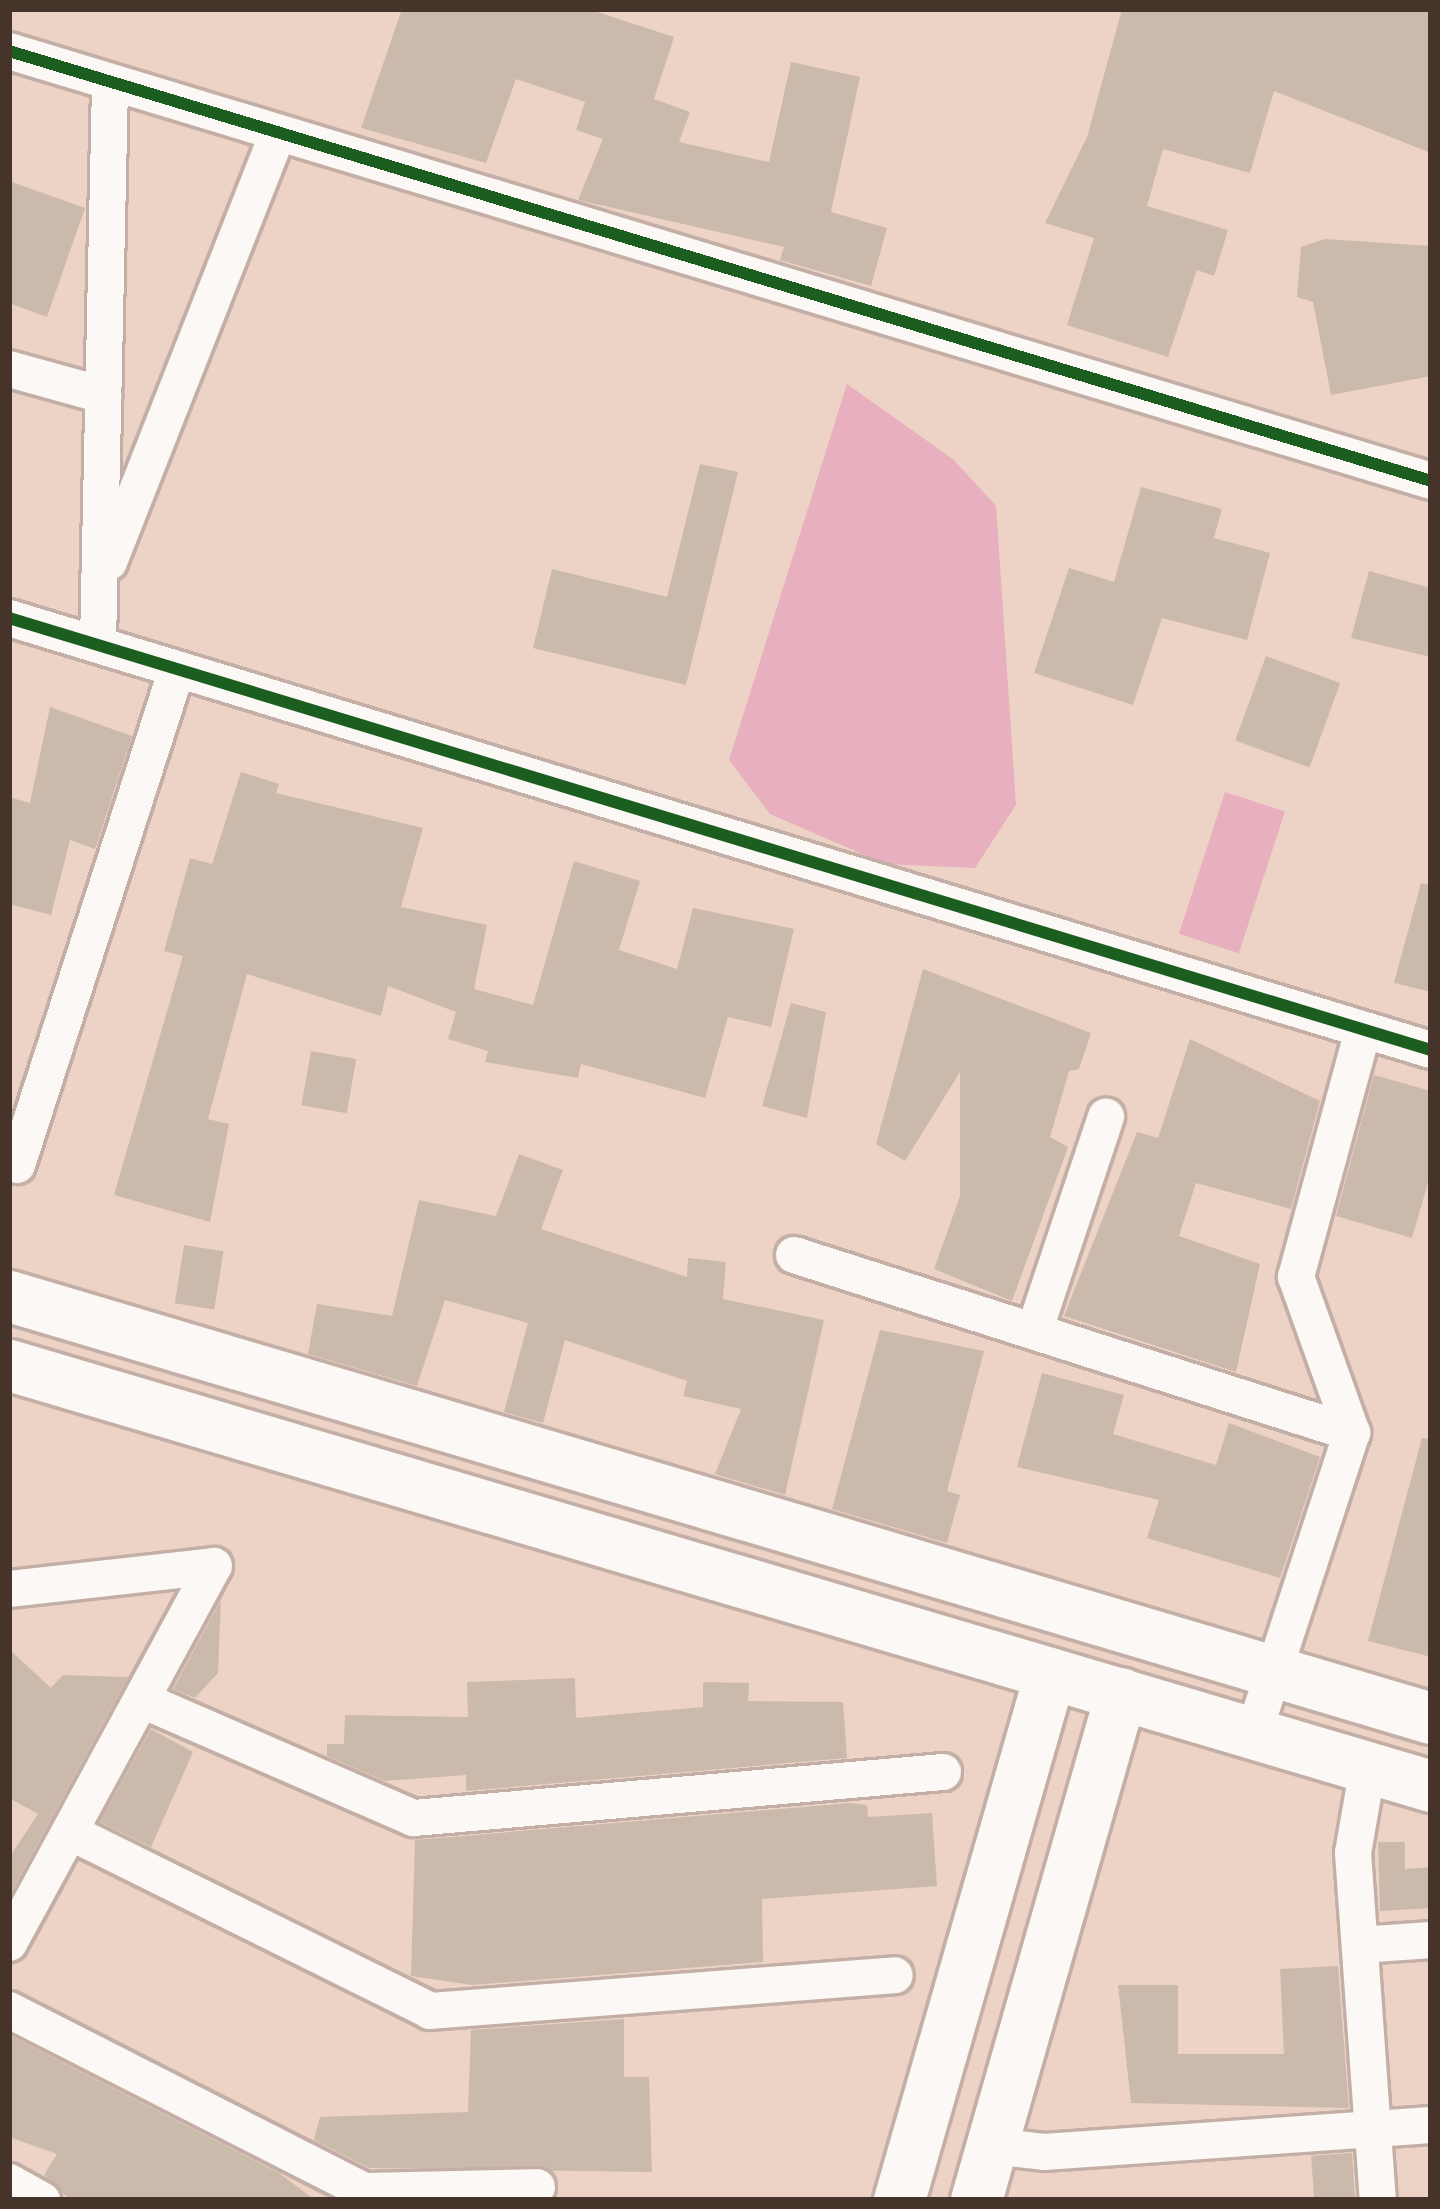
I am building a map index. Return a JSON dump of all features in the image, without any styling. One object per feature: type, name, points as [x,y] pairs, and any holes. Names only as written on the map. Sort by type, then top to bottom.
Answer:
[{"type":"street","points":[[9,51],[1431,481]]},
{"type":"street","points":[[98,644],[110,83]]},
{"type":"street","points":[[99,588],[278,134]]},
{"type":"street","points":[[9,369],[103,395]]},
{"type":"street","points":[[9,618],[1431,1050]]},
{"type":"street","points":[[17,1166],[177,669]]},
{"type":"street","points":[[1254,1732],[1352,1433],[1296,1277],[1363,1030]]},
{"type":"street","points":[[1035,1329],[1106,1117]]},
{"type":"street","points":[[794,1256],[1352,1433]]},
{"type":"street","points":[[9,1296],[1431,1718]]},
{"type":"street","points":[[100,1392],[118,1328]]},
{"type":"street","points":[[9,1365],[1431,1786]]},
{"type":"street","points":[[9,1589],[214,1566],[9,1943]]},
{"type":"street","points":[[899,2200],[1050,1673]]},
{"type":"street","points":[[976,2200],[1120,1694]]},
{"type":"street","points":[[142,1700],[414,1819],[943,1772]]},
{"type":"street","points":[[1368,1767],[1354,1830],[1378,2200]]},
{"type":"street","points":[[70,1832],[430,2011],[896,1975]]},
{"type":"street","points":[[1360,1946],[1431,1940]]},
{"type":"street","points":[[9,2010],[372,2195],[537,2187]]},
{"type":"street","points":[[992,2146],[1044,2152],[1431,2125]]},
{"type":"street","points":[[9,2182],[42,2200]]},
{"type":"shaded area","points":[[847,384],[954,460],[996,506],[1016,805],[975,868],[885,864],[770,814],[729,760]]},
{"type":"shaded area","points":[[1225,792],[1285,811],[1239,953],[1179,934]]},
{"type":"building","points":[[402,9],[588,9],[674,37],[654,99],[690,112],[679,142],[769,162],[791,62],[860,77],[831,212],[887,228],[871,286],[780,260],[784,247],[578,200],[603,139],[576,130],[585,102],[516,79],[486,163],[361,128]]},
{"type":"building","points":[[1122,9],[1431,9],[1431,153],[1274,91],[1250,173],[1163,149],[1147,206],[1228,230],[1214,276],[1197,270],[1168,357],[1067,325],[1094,238],[1045,223],[1087,137]]},
{"type":"building","points":[[9,181],[85,208],[47,317],[9,303]]},
{"type":"building","points":[[1325,239],[1431,246],[1431,376],[1331,395],[1313,302],[1297,297],[1301,247]]},
{"type":"building","points":[[700,464],[738,472],[686,685],[533,648],[552,569],[667,597]]},
{"type":"building","points":[[1141,487],[1222,509],[1214,538],[1270,553],[1247,640],[1162,618],[1133,705],[1034,673],[1069,568],[1114,582]]},
{"type":"building","points":[[1369,571],[1431,588],[1431,657],[1351,638]]},
{"type":"building","points":[[1266,656],[1340,683],[1309,768],[1235,741]]},
{"type":"building","points":[[50,707],[132,736],[95,849],[70,840],[51,915],[9,904],[9,797],[30,803]]},
{"type":"building","points":[[241,772],[279,784],[276,793],[423,828],[401,907],[487,925],[474,989],[533,1005],[574,861],[640,881],[619,950],[677,969],[693,908],[794,929],[771,1027],[728,1017],[705,1098],[581,1064],[578,1078],[485,1062],[488,1051],[448,1039],[456,1012],[388,986],[381,1016],[247,974],[208,1119],[229,1124],[210,1222],[114,1195],[183,956],[164,951],[190,858],[212,864]]},
{"type":"building","points":[[1421,883],[1431,885],[1431,992],[1394,983]]},
{"type":"building","points":[[923,969],[1091,1033],[1079,1069],[1069,1071],[1050,1137],[1068,1147],[1012,1301],[934,1269],[960,1196],[960,1072],[905,1161],[876,1144]]},
{"type":"building","points":[[791,1003],[826,1012],[807,1118],[762,1106]]},
{"type":"building","points":[[1190,1039],[1320,1101],[1291,1209],[1196,1183],[1179,1236],[1260,1264],[1236,1372],[1064,1316],[1137,1132],[1158,1138]]},
{"type":"building","points":[[311,1051],[356,1059],[347,1113],[301,1105]]},
{"type":"building","points":[[1374,1075],[1431,1091],[1431,1172],[1412,1238],[1336,1216]]},
{"type":"building","points":[[519,1154],[563,1170],[541,1229],[687,1277],[688,1258],[726,1262],[723,1299],[824,1320],[785,1495],[715,1474],[741,1409],[683,1396],[687,1381],[565,1340],[543,1423],[504,1412],[528,1323],[445,1300],[417,1386],[308,1354],[317,1304],[392,1316],[419,1200],[496,1216]]},
{"type":"building","points":[[184,1245],[224,1251],[214,1310],[175,1303]]},
{"type":"building","points":[[880,1330],[984,1351],[947,1491],[960,1495],[947,1543],[832,1509]]},
{"type":"building","points":[[1042,1373],[1124,1395],[1113,1434],[1216,1465],[1229,1423],[1320,1457],[1280,1578],[1147,1538],[1159,1500],[1017,1467]]},
{"type":"building","points":[[1422,1438],[1431,1439],[1431,1657],[1368,1641]]},
{"type":"building","points":[[221,1600],[218,1673],[195,1698],[173,1689]]},
{"type":"building","points":[[9,1649],[51,1688],[63,1675],[128,1677],[9,1896],[9,1858],[38,1814],[9,1798]]},
{"type":"building","points":[[575,1678],[576,1718],[703,1707],[703,1682],[749,1683],[748,1701],[843,1702],[847,1758],[466,1791],[466,1775],[385,1781],[327,1756],[327,1744],[344,1744],[345,1715],[468,1717],[467,1682]]},
{"type":"building","points":[[151,1729],[193,1752],[151,1847],[100,1822]]},
{"type":"building","points":[[867,1805],[868,1817],[932,1813],[937,1886],[762,1899],[763,1962],[472,1985],[411,1976],[415,1840]]},
{"type":"building","points":[[1378,1842],[1405,1842],[1405,1869],[1431,1867],[1431,1908],[1380,1911]]},
{"type":"building","points":[[1338,1966],[1349,2108],[1131,2103],[1118,1985],[1178,1985],[1178,2054],[1284,2054],[1280,1969]]},
{"type":"building","points":[[624,2019],[624,2077],[649,2077],[652,2172],[369,2168],[314,2140],[320,2117],[468,2112],[471,2030]]},
{"type":"building","points":[[9,2035],[279,2173],[315,2200],[70,2200],[44,2175],[57,2154],[9,2137]]},
{"type":"building","points":[[1352,2153],[1355,2200],[1314,2200],[1311,2156]]},
{"type":"cycle path","points":[[9,51],[1431,481]]},
{"type":"cycle path","points":[[9,618],[1431,1050]]}]
